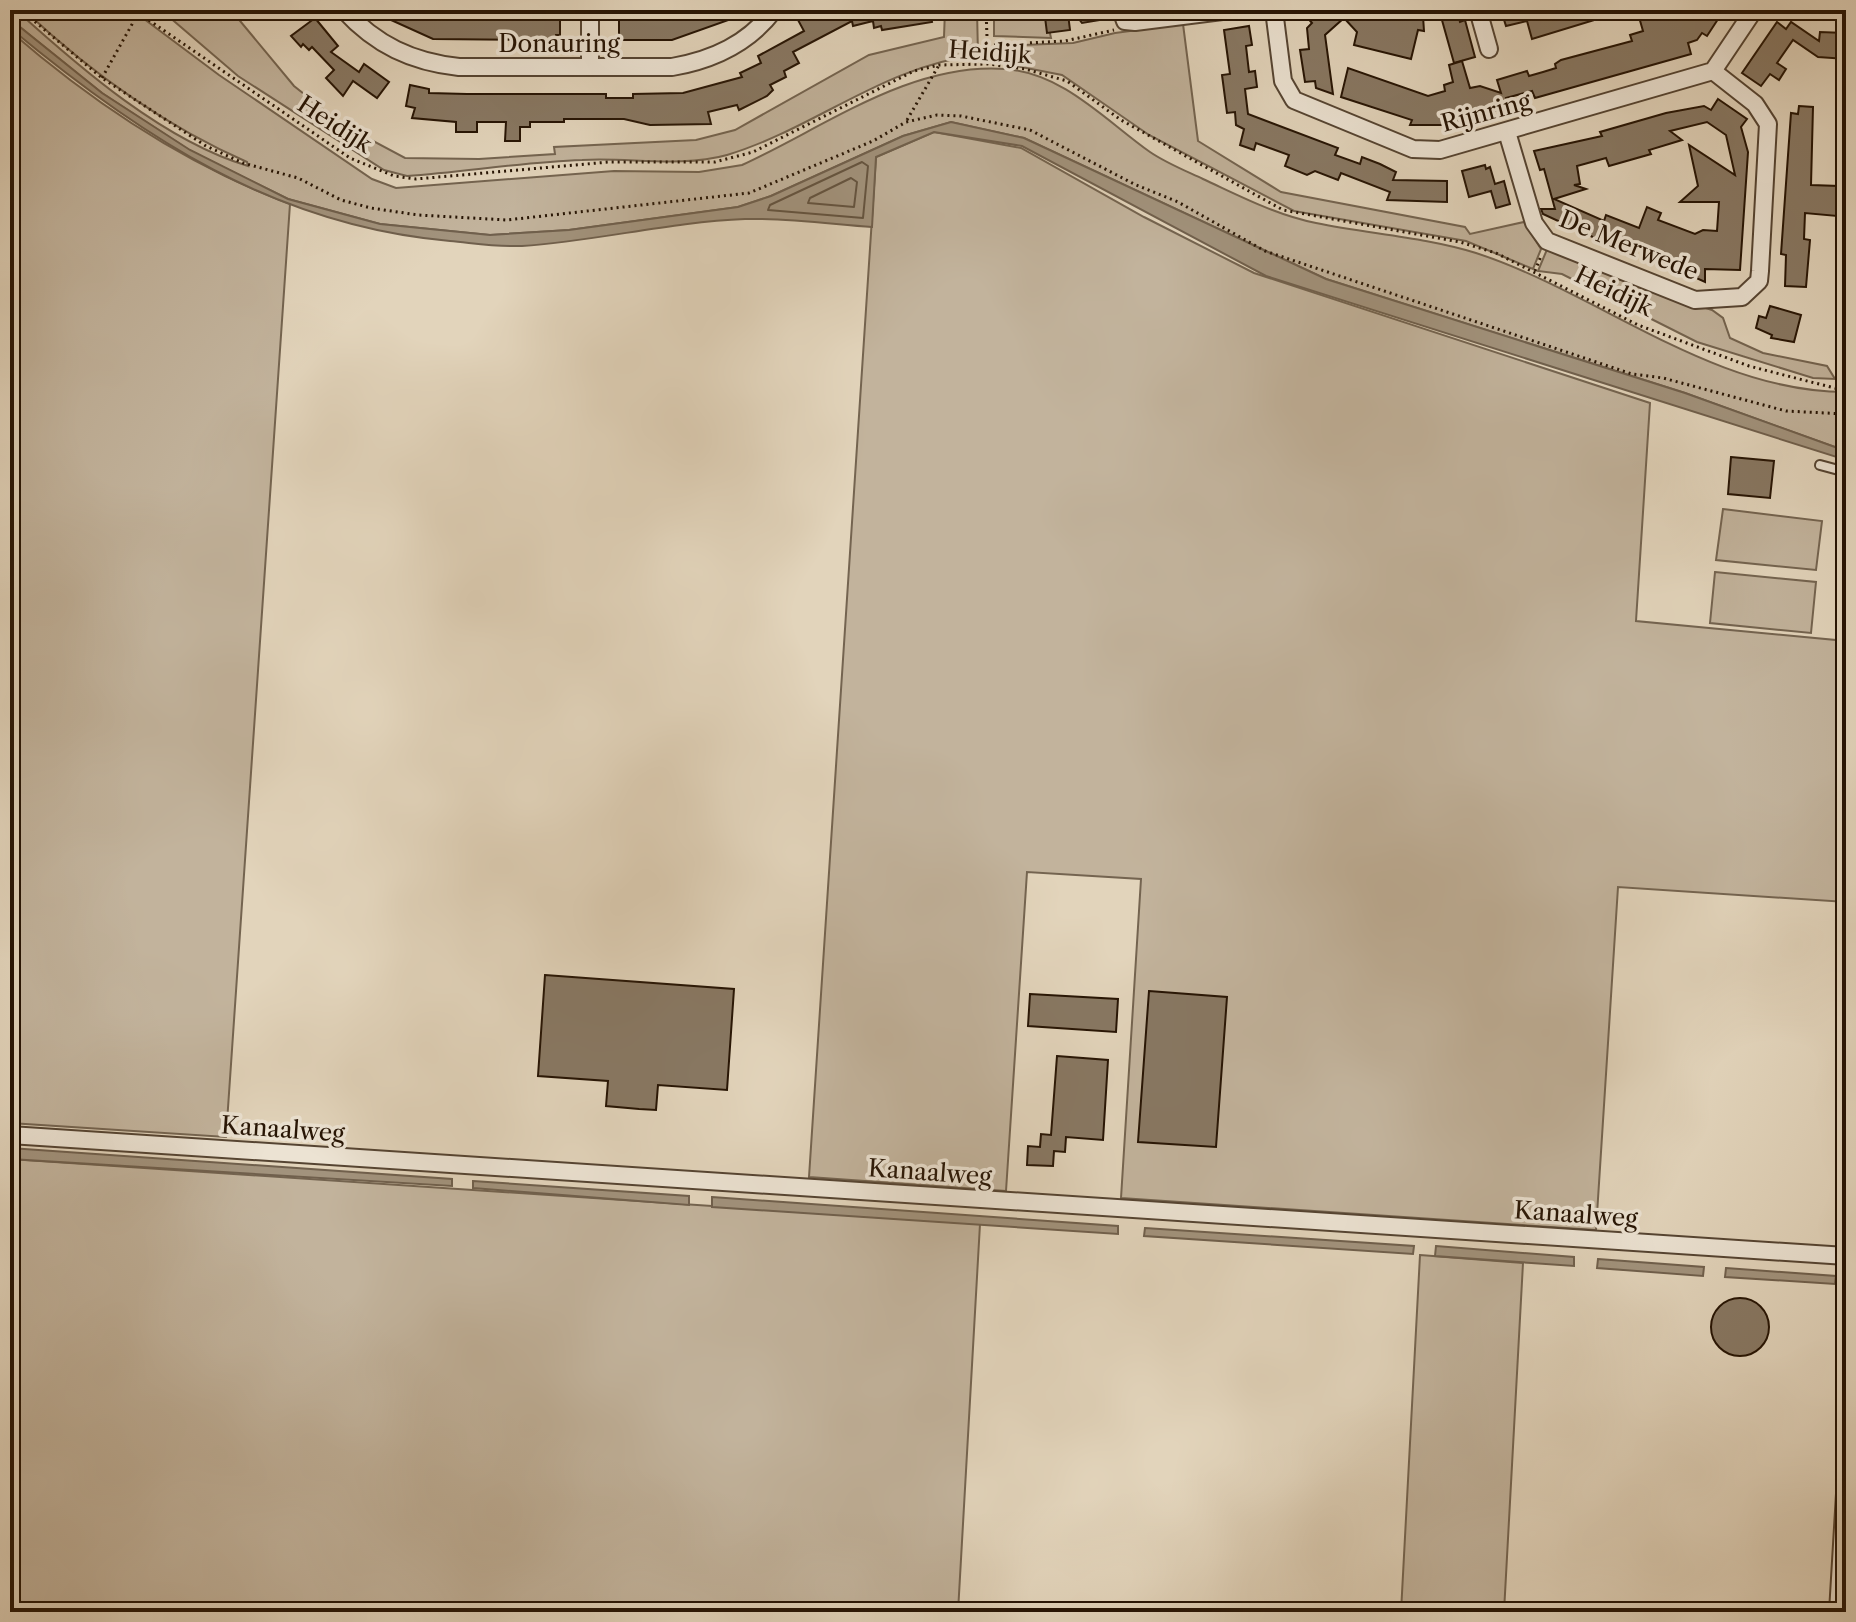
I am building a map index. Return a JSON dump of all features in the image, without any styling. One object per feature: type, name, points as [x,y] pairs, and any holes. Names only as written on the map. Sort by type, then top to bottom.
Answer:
[{"type":"street","name":"Donauring","points":[[344,10],[382,43],[431,64],[672,67],[699,63],[731,49],[755,32],[774,10]]},
{"type":"street","points":[[590,10],[590,66]]},
{"type":"street","points":[[1123,16],[1230,10]]},
{"type":"street","name":"Rijnring","points":[[1274,10],[1283,81],[1294,100],[1308,109],[1413,149],[1428,151],[1507,132],[1713,71]]},
{"type":"street","points":[[1478,10],[1489,49]]},
{"type":"street","points":[[1713,71],[1754,10]]},
{"type":"street","name":"De Merwede","points":[[1507,132],[1534,223],[1547,241],[1695,300],[1742,297],[1759,281],[1769,131],[1755,104],[1713,71]]},
{"type":"street","name":"Kanaalweg","points":[[10,1135],[1846,1256]]},
{"type":"street","points":[[1838,1612],[1846,1477]]},
{"type":"lane","points":[[1820,465],[1846,472]]},
{"type":"path","points":[[21,10],[102,78],[206,146],[243,163],[298,178],[341,200],[418,215],[507,220],[749,193],[873,141],[906,122],[937,115],[961,116],[1030,130],[1148,191],[1178,202],[1265,251],[1308,266],[1632,374],[1663,378],[1786,411],[1846,414]]},
{"type":"path","points":[[986,10],[988,64]]},
{"type":"path","points":[[102,78],[137,11]]},
{"type":"path","name":"Heidijk","points":[[137,11],[350,158],[394,176],[416,179],[609,162],[715,162],[753,152],[914,71],[939,65],[988,64],[1025,69],[1067,81],[1121,120],[1283,210],[1460,242],[1496,253],[1638,325],[1749,366],[1846,391]]},
{"type":"path","points":[[988,45],[1065,41],[1115,30],[1123,16]]},
{"type":"path","points":[[906,122],[939,65]]},
{"type":"shaded area","points":[[16,10],[95,78],[155,121],[185,139],[248,166],[247,162],[187,132],[129,95],[24,10],[132,10],[219,75],[372,179],[396,188],[614,171],[699,172],[742,165],[902,86],[970,70],[1026,72],[1065,89],[1163,160],[1272,210],[1301,220],[1437,243],[1476,253],[1522,270],[1702,359],[1796,388],[1846,392],[1846,451],[1685,393],[1326,279],[1024,138],[951,122],[903,136],[771,196],[738,207],[569,230],[490,235],[380,224],[288,199],[189,150],[102,93],[10,19],[10,11]]},
{"type":"shaded area","points":[[161,10],[231,10],[294,86],[343,125],[405,158],[479,159],[555,154],[554,147],[696,140],[735,130],[869,55],[944,37],[945,10],[977,10],[978,55],[911,71],[790,130],[709,159],[673,162],[560,161],[407,176],[384,170],[238,76]]},
{"type":"shaded area","points":[[994,10],[1045,10],[1051,38],[994,36]]},
{"type":"shaded area","points":[[1183,24],[1198,141],[1281,192],[1465,227],[1470,234],[1524,222],[1541,249],[1533,269],[1466,241],[1294,211],[1149,135],[1062,75],[996,62],[994,47],[1073,43],[1115,33]]},
{"type":"shaded area","points":[[10,31],[108,108],[142,130],[214,171],[290,204],[226,1137],[10,1123]]},
{"type":"shaded area","points":[[934,132],[1021,148],[1144,217],[1254,273],[1650,403],[1636,621],[1846,641],[1846,902],[1618,887],[1596,1230],[1121,1198],[1141,879],[1027,872],[1006,1191],[809,1177],[876,157]]},
{"type":"shaded area","points":[[1548,247],[1662,294],[1712,310],[1723,318],[1730,338],[1763,353],[1827,366],[1835,379],[1813,378],[1697,342],[1562,274],[1538,271]]},
{"type":"shaded area","points":[[1723,509],[1822,521],[1816,570],[1716,560]]},
{"type":"shaded area","points":[[1715,572],[1816,582],[1811,633],[1710,623]]},
{"type":"shaded area","points":[[10,1159],[980,1224],[958,1612],[10,1612]]},
{"type":"shaded area","points":[[1420,1255],[1523,1263],[1504,1612],[1401,1612]]},
{"type":"water","points":[[10,19],[102,93],[190,150],[288,199],[380,224],[490,235],[569,230],[738,207],[771,196],[903,136],[951,122],[1024,138],[1326,279],[1685,393],[1846,451],[1846,460],[1266,276],[1022,146],[934,132],[876,157],[872,227],[745,219],[513,246],[386,232],[326,217],[268,196],[214,170],[109,105],[59,68],[10,28]]},
{"type":"water","points":[[10,1148],[452,1179],[452,1186],[10,1159]]},
{"type":"water","points":[[473,1181],[689,1196],[689,1205],[473,1188]]},
{"type":"water","points":[[712,1197],[1118,1226],[1118,1234],[712,1207]]},
{"type":"water","points":[[1145,1228],[1414,1246],[1413,1254],[1144,1236]]},
{"type":"water","points":[[1436,1246],[1574,1257],[1574,1266],[1435,1256]]},
{"type":"water","points":[[1598,1259],[1704,1267],[1703,1276],[1597,1268]]},
{"type":"water","points":[[1726,1268],[1836,1276],[1835,1284],[1725,1277]]},
{"type":"building","points":[[369,10],[431,10],[478,16],[560,10],[560,35],[556,35],[556,40],[433,39]]},
{"type":"building","points":[[619,10],[751,12],[672,40],[619,40]]},
{"type":"building","points":[[831,10],[930,10],[932,22],[882,30],[881,26],[874,28],[873,21],[853,26],[852,21],[793,52],[799,63],[784,71],[786,77],[770,85],[773,90],[767,96],[739,110],[737,105],[708,112],[711,124],[650,125],[624,119],[564,119],[564,122],[530,122],[530,127],[520,127],[520,141],[505,141],[506,122],[477,122],[477,132],[456,132],[456,122],[412,118],[415,108],[406,106],[410,85],[429,89],[429,93],[606,94],[606,98],[633,98],[633,94],[683,93],[742,77],[740,73],[761,63],[758,56],[804,31],[798,20],[816,11],[819,17]]},
{"type":"building","points":[[1072,10],[1110,10],[1112,18],[1082,23]]},
{"type":"building","points":[[1314,10],[1396,10],[1423,16],[1424,31],[1418,30],[1411,59],[1354,45],[1357,32],[1344,18],[1325,35],[1333,94],[1316,88],[1315,81],[1305,82],[1300,50],[1309,49],[1307,28],[1312,23],[1306,16]]},
{"type":"building","points":[[1457,10],[1460,22],[1465,20],[1475,57],[1454,63],[1440,13]]},
{"type":"building","points":[[1501,10],[1614,10],[1614,14],[1532,39],[1527,21],[1506,26]]},
{"type":"building","points":[[1637,10],[1724,10],[1707,36],[1702,33],[1697,40],[1688,43],[1691,54],[1535,98],[1532,91],[1506,98],[1508,107],[1448,125],[1410,125],[1412,120],[1341,97],[1348,68],[1428,96],[1445,91],[1444,85],[1453,82],[1449,65],[1462,61],[1470,88],[1480,86],[1501,93],[1497,80],[1527,71],[1529,76],[1543,72],[1556,68],[1555,64],[1561,60],[1632,41],[1630,35],[1643,31]]},
{"type":"building","points":[[1068,14],[1070,30],[1047,33],[1045,17]]},
{"type":"building","points":[[315,18],[338,46],[331,52],[359,72],[364,64],[389,82],[377,98],[353,81],[343,96],[326,78],[334,70],[312,47],[309,50],[303,44],[301,47],[291,36]]},
{"type":"building","points":[[1777,22],[1786,29],[1791,22],[1819,41],[1820,32],[1845,33],[1846,59],[1818,57],[1793,40],[1777,63],[1786,69],[1779,80],[1770,74],[1761,86],[1742,73]]},
{"type":"building","points":[[1249,26],[1252,45],[1246,46],[1249,72],[1255,71],[1257,87],[1245,89],[1248,114],[1338,148],[1335,155],[1360,164],[1362,157],[1380,164],[1396,172],[1393,180],[1447,181],[1447,202],[1387,200],[1390,192],[1341,173],[1338,180],[1315,171],[1307,175],[1285,166],[1289,155],[1256,143],[1254,150],[1240,145],[1244,129],[1236,125],[1235,112],[1227,113],[1222,75],[1230,74],[1224,30]]},
{"type":"building","points":[[1718,99],[1747,119],[1741,127],[1748,152],[1740,270],[1705,269],[1705,282],[1652,258],[1655,250],[1627,239],[1623,251],[1543,214],[1541,209],[1555,209],[1544,169],[1540,170],[1534,151],[1602,136],[1600,132],[1666,113],[1704,106],[1711,110]],"holes":[[[1707,122],[1726,135],[1735,175],[1689,145],[1698,186],[1680,202],[1719,202],[1717,231],[1703,230],[1695,234],[1658,220],[1661,213],[1647,207],[1639,228],[1606,215],[1604,221],[1554,199],[1586,189],[1574,185],[1580,184],[1577,166],[1606,158],[1609,166],[1651,154],[1649,150],[1682,140],[1670,131]]]},
{"type":"building","points":[[1799,106],[1813,107],[1811,185],[1839,186],[1837,216],[1805,213],[1804,239],[1810,240],[1806,287],[1785,286],[1786,255],[1781,254],[1791,113],[1798,114]]},
{"type":"building","points":[[1485,165],[1486,169],[1490,167],[1495,184],[1504,181],[1510,204],[1496,208],[1491,191],[1469,197],[1462,171]]},
{"type":"building","points":[[1770,306],[1801,315],[1794,342],[1771,338],[1772,335],[1756,328],[1759,316],[1766,318]]},
{"type":"building","points":[[1731,457],[1774,461],[1770,498],[1728,494]]},
{"type":"building","points":[[545,975],[734,989],[727,1090],[658,1085],[656,1110],[639,1109],[606,1106],[608,1081],[538,1076]]},
{"type":"building","points":[[1149,991],[1227,997],[1216,1147],[1138,1142]]},
{"type":"building","points":[[1030,994],[1118,999],[1116,1032],[1028,1026]]},
{"type":"building","points":[[1057,1056],[1108,1060],[1103,1140],[1066,1137],[1065,1152],[1054,1151],[1053,1166],[1027,1165],[1028,1146],[1040,1147],[1041,1134],[1051,1135]]},
{"type":"building","points":[[1740,1298],[1761,1306],[1769,1327],[1761,1348],[1740,1356],[1719,1348],[1711,1327],[1719,1306]]}]
